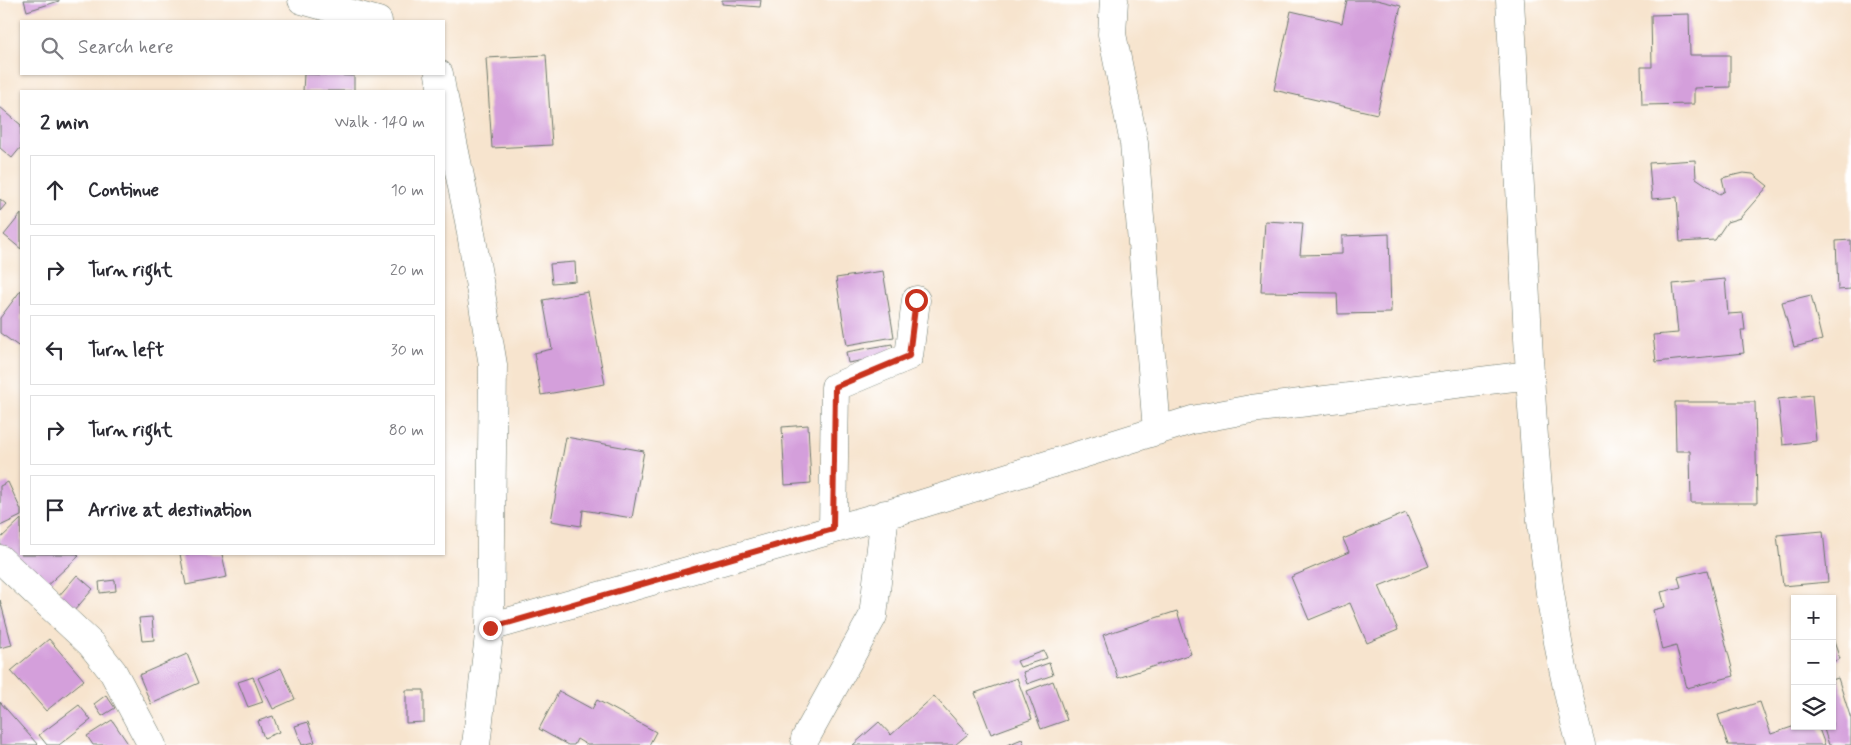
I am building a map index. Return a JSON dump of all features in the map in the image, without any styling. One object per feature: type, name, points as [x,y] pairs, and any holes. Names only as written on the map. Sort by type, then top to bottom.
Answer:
[{"type":"street","points":[[302,0],[374,20]]},
{"type":"street","points":[[1114,0],[1112,34],[1134,142],[1157,431]]},
{"type":"street","points":[[1510,0],[1530,375],[1542,544],[1567,694],[1581,745]]},
{"type":"street","points":[[439,75],[442,90]]},
{"type":"street","points":[[445,103],[469,221],[492,365],[490,628],[476,745]]},
{"type":"street","points":[[833,529],[835,387],[909,356],[916,300]]},
{"type":"street","points":[[490,628],[885,514],[1192,420],[1251,409],[1530,375]]},
{"type":"street","points":[[805,738],[873,616],[885,514]]},
{"type":"street","points":[[0,559],[91,644],[113,672],[152,745]]},
{"type":"building","points":[[24,0],[59,0],[59,1],[27,11]]},
{"type":"building","points":[[722,0],[761,0],[760,7],[722,4]]},
{"type":"building","points":[[1347,0],[1377,0],[1401,6],[1377,114],[1274,90],[1291,11],[1342,23]]},
{"type":"building","points":[[1689,14],[1690,55],[1730,55],[1730,87],[1694,88],[1694,104],[1642,105],[1641,67],[1652,67],[1651,15]]},
{"type":"building","points":[[546,55],[552,145],[492,148],[486,58]]},
{"type":"building","points":[[304,75],[354,76],[354,90],[303,90]]},
{"type":"building","points":[[0,107],[20,124],[20,148],[12,158],[0,148]]},
{"type":"building","points":[[1695,160],[1696,178],[1720,194],[1725,191],[1722,178],[1743,173],[1753,174],[1768,186],[1740,218],[1727,222],[1715,240],[1680,242],[1677,197],[1652,199],[1649,163]]},
{"type":"building","points":[[0,199],[6,204],[0,211]]},
{"type":"building","points":[[20,215],[20,248],[4,235]]},
{"type":"building","points":[[1265,221],[1303,223],[1300,255],[1342,254],[1342,236],[1389,234],[1391,313],[1338,314],[1337,293],[1261,292]]},
{"type":"building","points":[[1851,240],[1851,289],[1838,290],[1836,241]]},
{"type":"building","points":[[575,262],[576,281],[552,283],[550,264]]},
{"type":"building","points":[[883,271],[894,337],[847,345],[836,278]]},
{"type":"building","points":[[1725,279],[1728,314],[1743,313],[1745,330],[1741,330],[1744,353],[1656,362],[1653,335],[1678,333],[1673,284]]},
{"type":"building","points":[[20,291],[20,347],[0,333],[0,318]]},
{"type":"building","points":[[588,292],[605,384],[541,395],[534,353],[552,349],[543,300]]},
{"type":"building","points":[[1811,295],[1822,340],[1794,347],[1782,302]]},
{"type":"building","points":[[892,344],[894,355],[848,363],[846,352]]},
{"type":"building","points":[[1812,395],[1816,441],[1783,445],[1778,399]]},
{"type":"building","points":[[1675,402],[1755,402],[1757,503],[1691,503],[1690,451],[1676,451]]},
{"type":"building","points":[[808,425],[811,483],[785,485],[782,427]]},
{"type":"building","points":[[566,437],[644,451],[632,518],[583,510],[581,526],[551,521]]},
{"type":"building","points":[[8,482],[20,508],[20,516],[0,526],[0,486]]},
{"type":"building","points":[[1406,513],[1429,566],[1379,586],[1398,630],[1367,643],[1350,603],[1309,620],[1291,577],[1349,552],[1343,539]]},
{"type":"building","points":[[20,520],[20,555],[79,556],[42,590],[0,545],[0,539]]},
{"type":"building","points":[[1823,531],[1828,582],[1783,586],[1777,535]]},
{"type":"building","points":[[180,555],[222,555],[227,577],[186,585]]},
{"type":"building","points":[[1707,570],[1734,676],[1687,688],[1676,646],[1662,650],[1653,610],[1665,607],[1661,592],[1681,587],[1678,577]]},
{"type":"building","points":[[77,575],[93,589],[73,612],[57,598]]},
{"type":"building","points":[[115,580],[116,591],[100,593],[99,582]]},
{"type":"building","points":[[0,600],[12,645],[0,648]]},
{"type":"building","points":[[1177,611],[1191,654],[1118,678],[1103,635]]},
{"type":"building","points":[[152,617],[154,640],[142,641],[139,618]]},
{"type":"building","points":[[49,639],[84,680],[46,711],[11,671]]},
{"type":"building","points":[[1836,648],[1840,659],[1836,660]]},
{"type":"building","points":[[1044,651],[1047,658],[1020,667],[1017,661]]},
{"type":"building","points":[[187,654],[199,683],[151,704],[139,675]]},
{"type":"building","points":[[1049,663],[1053,675],[1027,684],[1023,672]]},
{"type":"building","points":[[281,668],[295,699],[273,709],[258,678]]},
{"type":"building","points":[[253,677],[263,702],[248,707],[238,682]]},
{"type":"building","points":[[1017,678],[1032,719],[991,734],[975,693]]},
{"type":"building","points":[[1838,678],[1851,719],[1851,745],[1829,745],[1824,730],[1836,730],[1836,679]]},
{"type":"building","points":[[1053,681],[1067,720],[1041,729],[1027,691]]},
{"type":"building","points":[[406,690],[424,690],[424,722],[406,723]]},
{"type":"building","points":[[559,691],[592,709],[597,700],[656,732],[649,745],[587,745],[577,739],[574,745],[568,745],[539,729]]},
{"type":"building","points":[[106,695],[115,708],[102,716],[94,704]]},
{"type":"building","points":[[934,696],[968,734],[955,745],[853,745],[879,722],[891,735]]},
{"type":"building","points":[[0,702],[38,745],[0,745]]},
{"type":"building","points":[[1760,702],[1771,734],[1791,727],[1791,730],[1819,730],[1825,745],[1728,745],[1718,715]]},
{"type":"building","points":[[79,705],[91,720],[59,745],[47,745],[39,735]]},
{"type":"building","points":[[273,716],[279,732],[264,738],[258,721]]},
{"type":"building","points":[[112,720],[129,745],[93,745],[87,736]]},
{"type":"building","points":[[308,722],[315,742],[302,745],[295,726]]},
{"type":"building","points":[[1022,739],[1024,745],[1007,745]]},
{"type":"route","points":[[490,628],[833,529],[835,387],[909,356],[916,300]]}]
